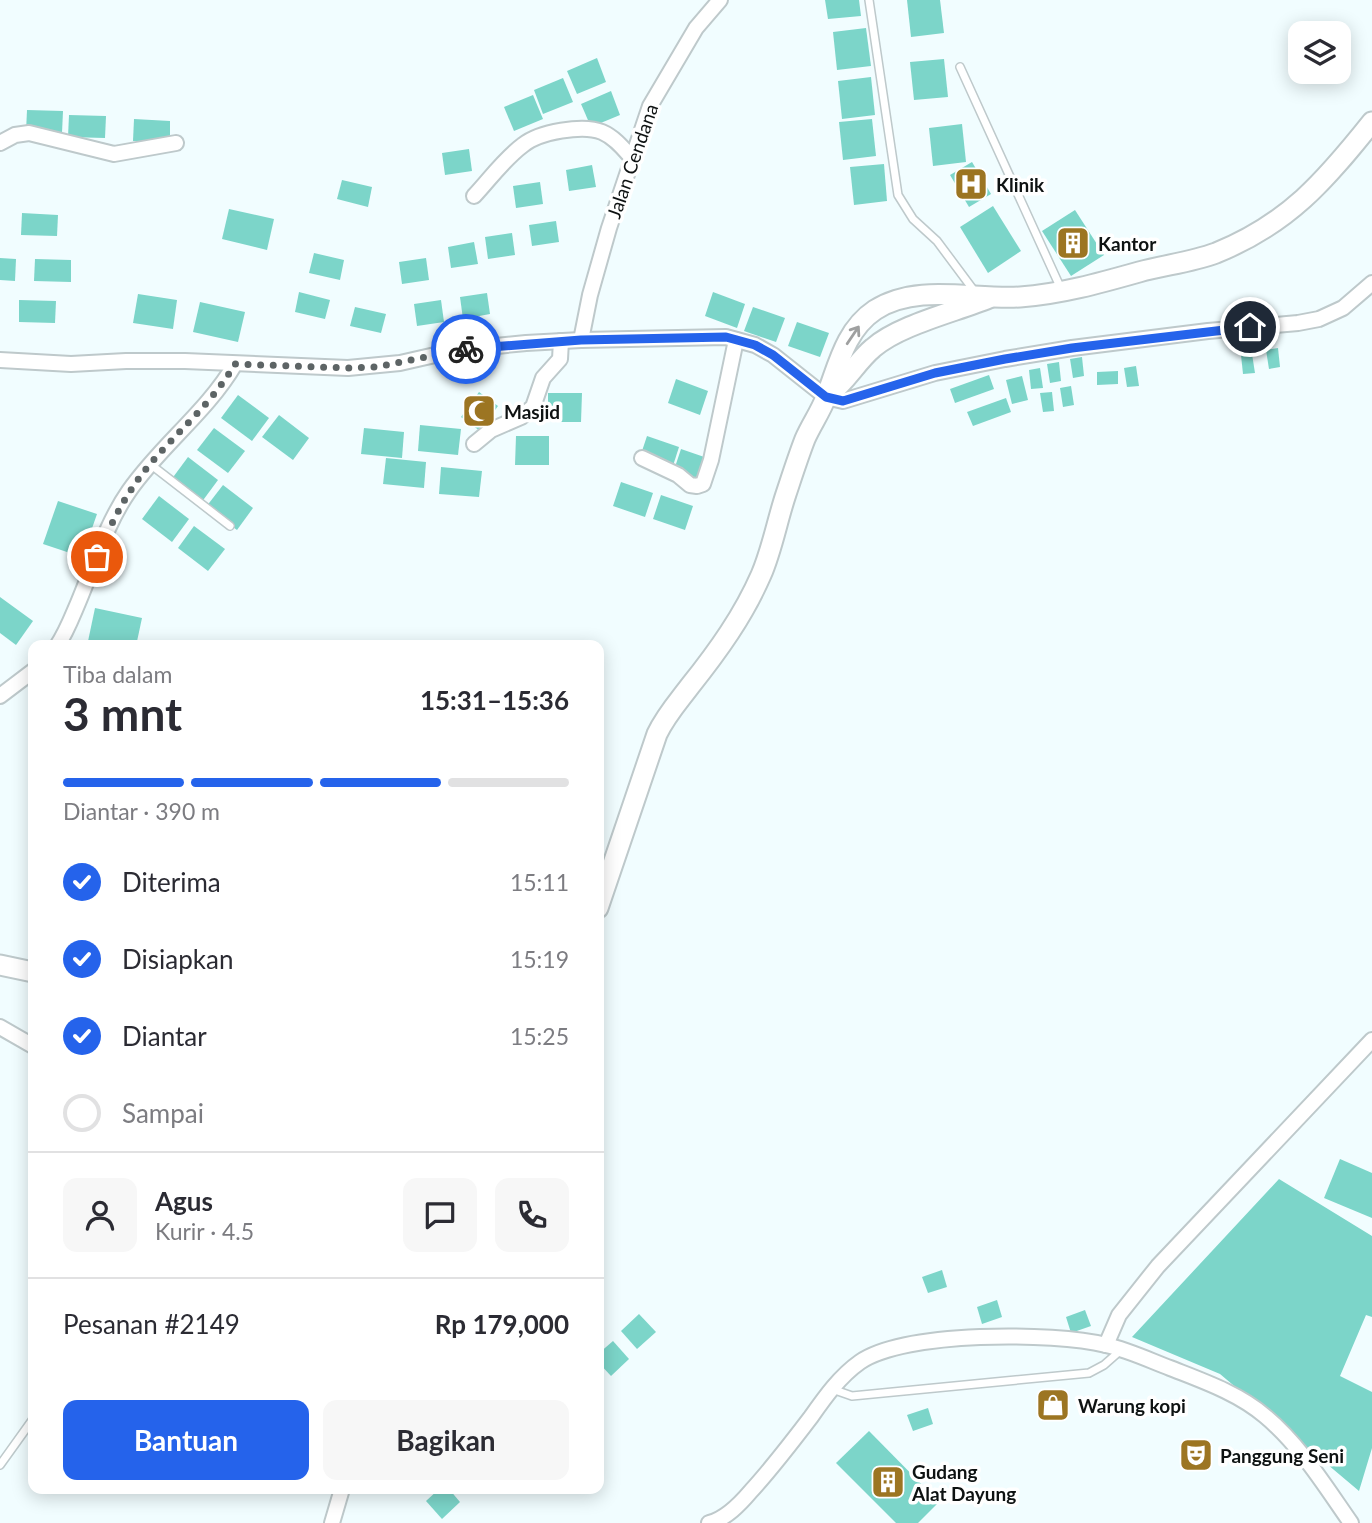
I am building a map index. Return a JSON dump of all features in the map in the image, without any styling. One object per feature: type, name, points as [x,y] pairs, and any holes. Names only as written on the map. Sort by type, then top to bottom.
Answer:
[{"type":"street","name":"Jalan Cendana","points":[[581,340],[590,295],[631,157],[655,94],[696,28],[720,0]]},
{"type":"street","points":[[604,890],[663,720],[727,637],[744,609],[762,572],[806,438],[826,397],[838,361],[862,321],[886,305],[923,295],[1020,297],[1062,291],[1215,253],[1268,228],[1312,191],[1372,122]]},
{"type":"street","points":[[474,196],[522,145],[544,134],[596,130],[612,138],[631,157]]},
{"type":"street","points":[[0,143],[15,135],[29,133],[114,154],[176,144]]},
{"type":"street","points":[[0,360],[71,364],[126,361],[348,368],[376,367],[434,357],[457,350],[561,341],[700,337],[736,340],[755,345],[773,355],[826,397],[843,401],[935,373],[1072,348],[1298,323],[1343,308],[1372,283]]},
{"type":"street","points":[[826,397],[871,349],[896,332],[985,296]]},
{"type":"street","points":[[642,458],[678,475],[690,485],[703,484],[711,460],[736,340]]},
{"type":"street","points":[[474,444],[491,430],[521,417],[533,407],[543,378],[560,359],[561,341]]},
{"type":"street","points":[[60,640],[128,492],[186,423],[206,405],[235,364]]},
{"type":"street","points":[[0,696],[28,675]]},
{"type":"street","points":[[0,965],[28,971]]},
{"type":"street","points":[[0,1027],[28,1043]]},
{"type":"street","points":[[1106,1345],[1119,1315],[1158,1266],[1372,1040]]},
{"type":"street","points":[[709,1523],[738,1505],[755,1487],[832,1389],[861,1361],[910,1343],[943,1339],[1062,1338],[1122,1349],[1208,1383],[1244,1401],[1265,1416],[1305,1457],[1352,1523]]},
{"type":"street","points":[[332,1523],[341,1494]]},
{"type":"lane","points":[[869,0],[898,195],[913,219],[937,241],[985,296]]},
{"type":"lane","points":[[961,67],[1062,291]]},
{"type":"lane","points":[[150,464],[229,526]]},
{"type":"lane","points":[[832,1389],[847,1395],[864,1395],[1088,1373],[1104,1365],[1122,1349]]},
{"type":"lane","points":[[0,1465],[28,1426]]},
{"type":"building","points":[[825,0],[859,0],[861,16],[828,19]]},
{"type":"building","points":[[907,0],[940,0],[944,33],[911,37]]},
{"type":"building","points":[[866,28],[871,66],[837,70],[833,32]]},
{"type":"building","points":[[597,58],[606,82],[577,94],[567,71]]},
{"type":"building","points":[[944,59],[948,97],[914,100],[910,62]]},
{"type":"building","points":[[871,77],[875,115],[842,119],[838,81]]},
{"type":"building","points":[[563,78],[573,102],[543,114],[534,90]]},
{"type":"building","points":[[611,91],[620,115],[591,127],[581,104]]},
{"type":"building","points":[[533,95],[543,119],[514,131],[504,107]]},
{"type":"building","points":[[27,110],[63,111],[62,133],[26,132]]},
{"type":"building","points":[[69,115],[106,116],[105,138],[68,137]]},
{"type":"building","points":[[134,119],[170,121],[170,142],[133,141]]},
{"type":"building","points":[[872,119],[876,156],[843,160],[839,122]]},
{"type":"building","points":[[962,124],[966,162],[933,166],[929,128]]},
{"type":"building","points":[[469,149],[472,171],[445,175],[442,153]]},
{"type":"building","name":"Klinik","points":[[972,162],[991,194],[969,207],[950,175]]},
{"type":"building","points":[[884,164],[887,201],[854,205],[850,167]]},
{"type":"building","points":[[592,165],[596,187],[569,191],[566,170]]},
{"type":"building","points":[[342,180],[372,187],[368,207],[337,199]]},
{"type":"building","points":[[540,182],[543,204],[516,208],[513,186]]},
{"type":"building","points":[[993,206],[1021,251],[988,273],[960,227]]},
{"type":"building","points":[[229,209],[274,219],[267,250],[222,239]]},
{"type":"building","name":"Kantor","points":[[1075,210],[1104,255],[1071,276],[1042,231]]},
{"type":"building","points":[[22,213],[58,215],[57,236],[21,235]]},
{"type":"building","points":[[556,221],[559,242],[532,246],[529,225]]},
{"type":"building","points":[[512,233],[515,255],[488,259],[485,237]]},
{"type":"building","points":[[474,242],[478,264],[451,268],[448,247]]},
{"type":"building","points":[[314,253],[344,260],[340,280],[309,273]]},
{"type":"building","points":[[0,258],[16,259],[15,281],[0,280]]},
{"type":"building","points":[[426,258],[429,280],[402,284],[399,262]]},
{"type":"building","points":[[35,259],[71,260],[71,282],[34,281]]},
{"type":"building","points":[[299,292],[330,300],[325,319],[295,312]]},
{"type":"building","points":[[713,292],[745,304],[737,328],[705,316]]},
{"type":"building","points":[[487,293],[490,314],[463,319],[460,297]]},
{"type":"building","points":[[138,294],[177,300],[173,329],[133,323]]},
{"type":"building","points":[[19,300],[56,301],[55,323],[19,322]]},
{"type":"building","points":[[441,300],[444,322],[417,326],[414,304]]},
{"type":"building","points":[[200,302],[245,312],[238,342],[193,332]]},
{"type":"building","points":[[355,307],[386,314],[381,333],[350,326]]},
{"type":"building","points":[[753,307],[785,318],[776,342],[744,331]]},
{"type":"building","points":[[797,322],[829,333],[820,357],[788,346]]},
{"type":"building","points":[[1278,348],[1280,367],[1269,369],[1266,350]]},
{"type":"building","points":[[1252,354],[1255,373],[1243,374],[1241,355]]},
{"type":"building","points":[[1082,357],[1084,376],[1073,378],[1070,359]]},
{"type":"building","points":[[1059,362],[1061,381],[1050,383],[1047,364]]},
{"type":"building","points":[[1136,366],[1139,386],[1127,387],[1124,368]]},
{"type":"building","points":[[1040,368],[1043,388],[1031,389],[1029,370]]},
{"type":"building","points":[[1118,371],[1118,384],[1097,385],[1097,372]]},
{"type":"building","points":[[989,375],[994,389],[955,403],[950,389]]},
{"type":"building","points":[[1022,376],[1028,400],[1012,404],[1006,380]]},
{"type":"building","points":[[676,379],[708,391],[700,415],[668,403]]},
{"type":"building","points":[[1071,386],[1074,405],[1063,407],[1060,388]]},
{"type":"building","name":"Masjid","points":[[479,392],[498,406],[480,431],[461,417]]},
{"type":"building","points":[[1052,392],[1054,411],[1043,412],[1040,393]]},
{"type":"building","points":[[548,393],[582,393],[581,422],[548,422]]},
{"type":"building","points":[[238,395],[269,418],[252,441],[221,418]]},
{"type":"building","points":[[1006,398],[1011,412],[973,426],[967,412]]},
{"type":"building","points":[[279,415],[309,438],[293,460],[262,437]]},
{"type":"building","points":[[420,425],[461,429],[458,455],[418,451]]},
{"type":"building","points":[[214,428],[245,451],[228,473],[197,450]]},
{"type":"building","points":[[364,428],[404,432],[402,458],[361,454]]},
{"type":"building","points":[[516,436],[549,436],[549,465],[515,465]]},
{"type":"building","points":[[647,436],[679,447],[671,472],[639,460]]},
{"type":"building","points":[[681,449],[713,460],[705,484],[673,473]]},
{"type":"building","points":[[188,457],[218,480],[201,503],[171,480]]},
{"type":"building","points":[[386,458],[426,462],[424,488],[383,484]]},
{"type":"building","points":[[441,467],[482,471],[479,497],[439,494]]},
{"type":"building","points":[[621,482],[653,493],[645,517],[613,506]]},
{"type":"building","points":[[223,485],[253,508],[237,530],[206,507]]},
{"type":"building","points":[[661,495],[693,506],[685,530],[653,519]]},
{"type":"building","points":[[159,496],[189,519],[172,542],[142,519]]},
{"type":"building","points":[[58,501],[97,514],[82,557],[43,544]]},
{"type":"building","points":[[194,526],[225,549],[208,571],[178,548]]},
{"type":"building","points":[[0,597],[33,621],[16,645],[0,633]]},
{"type":"building","points":[[95,608],[142,618],[137,640],[88,640]]},
{"type":"building","points":[[1340,1159],[1372,1173],[1372,1218],[1324,1198]]},
{"type":"building","points":[[1279,1179],[1372,1236],[1372,1317],[1366,1315],[1340,1376],[1372,1392],[1372,1448],[1359,1491],[1220,1374],[1132,1337]]},
{"type":"building","points":[[942,1270],[947,1287],[928,1293],[922,1277]]},
{"type":"building","points":[[997,1300],[1002,1317],[982,1324],[977,1307]]},
{"type":"building","points":[[1085,1310],[1091,1326],[1071,1333],[1066,1317]]},
{"type":"building","points":[[639,1314],[656,1332],[637,1349],[621,1331]]},
{"type":"building","points":[[613,1341],[629,1359],[611,1376],[604,1368],[604,1349]]},
{"type":"building","name":"Warung kopi","points":[[1061,1391],[1065,1413],[1046,1418],[1041,1396]]},
{"type":"building","points":[[928,1408],[933,1424],[913,1431],[907,1415]]},
{"type":"building","name":"Gudang Alat Dayung","points":[[869,1431],[939,1502],[918,1523],[896,1523],[836,1463]]},
{"type":"building","points":[[434,1494],[453,1494],[460,1502],[442,1519],[426,1501]]},
{"type":"way so far","points":[[97,557],[128,492],[186,423],[206,405],[235,364],[376,367],[466,349]]},
{"type":"place","name":"Klinik","points":[[971,184]]},
{"type":"place","name":"Kantor","points":[[1073,243]]},
{"type":"place","name":"Masjid","points":[[479,411]]},
{"type":"place","name":"Warung kopi","points":[[1053,1405]]},
{"type":"place","name":"Panggung Seni","points":[[1196,1455]]},
{"type":"place","name":"Gudang Alat Dayung","points":[[888,1482]]},
{"type":"route","points":[[466,349],[581,340],[726,337],[755,345],[773,355],[826,397],[843,401],[935,373],[1005,359],[1072,348],[1250,327]]}]
